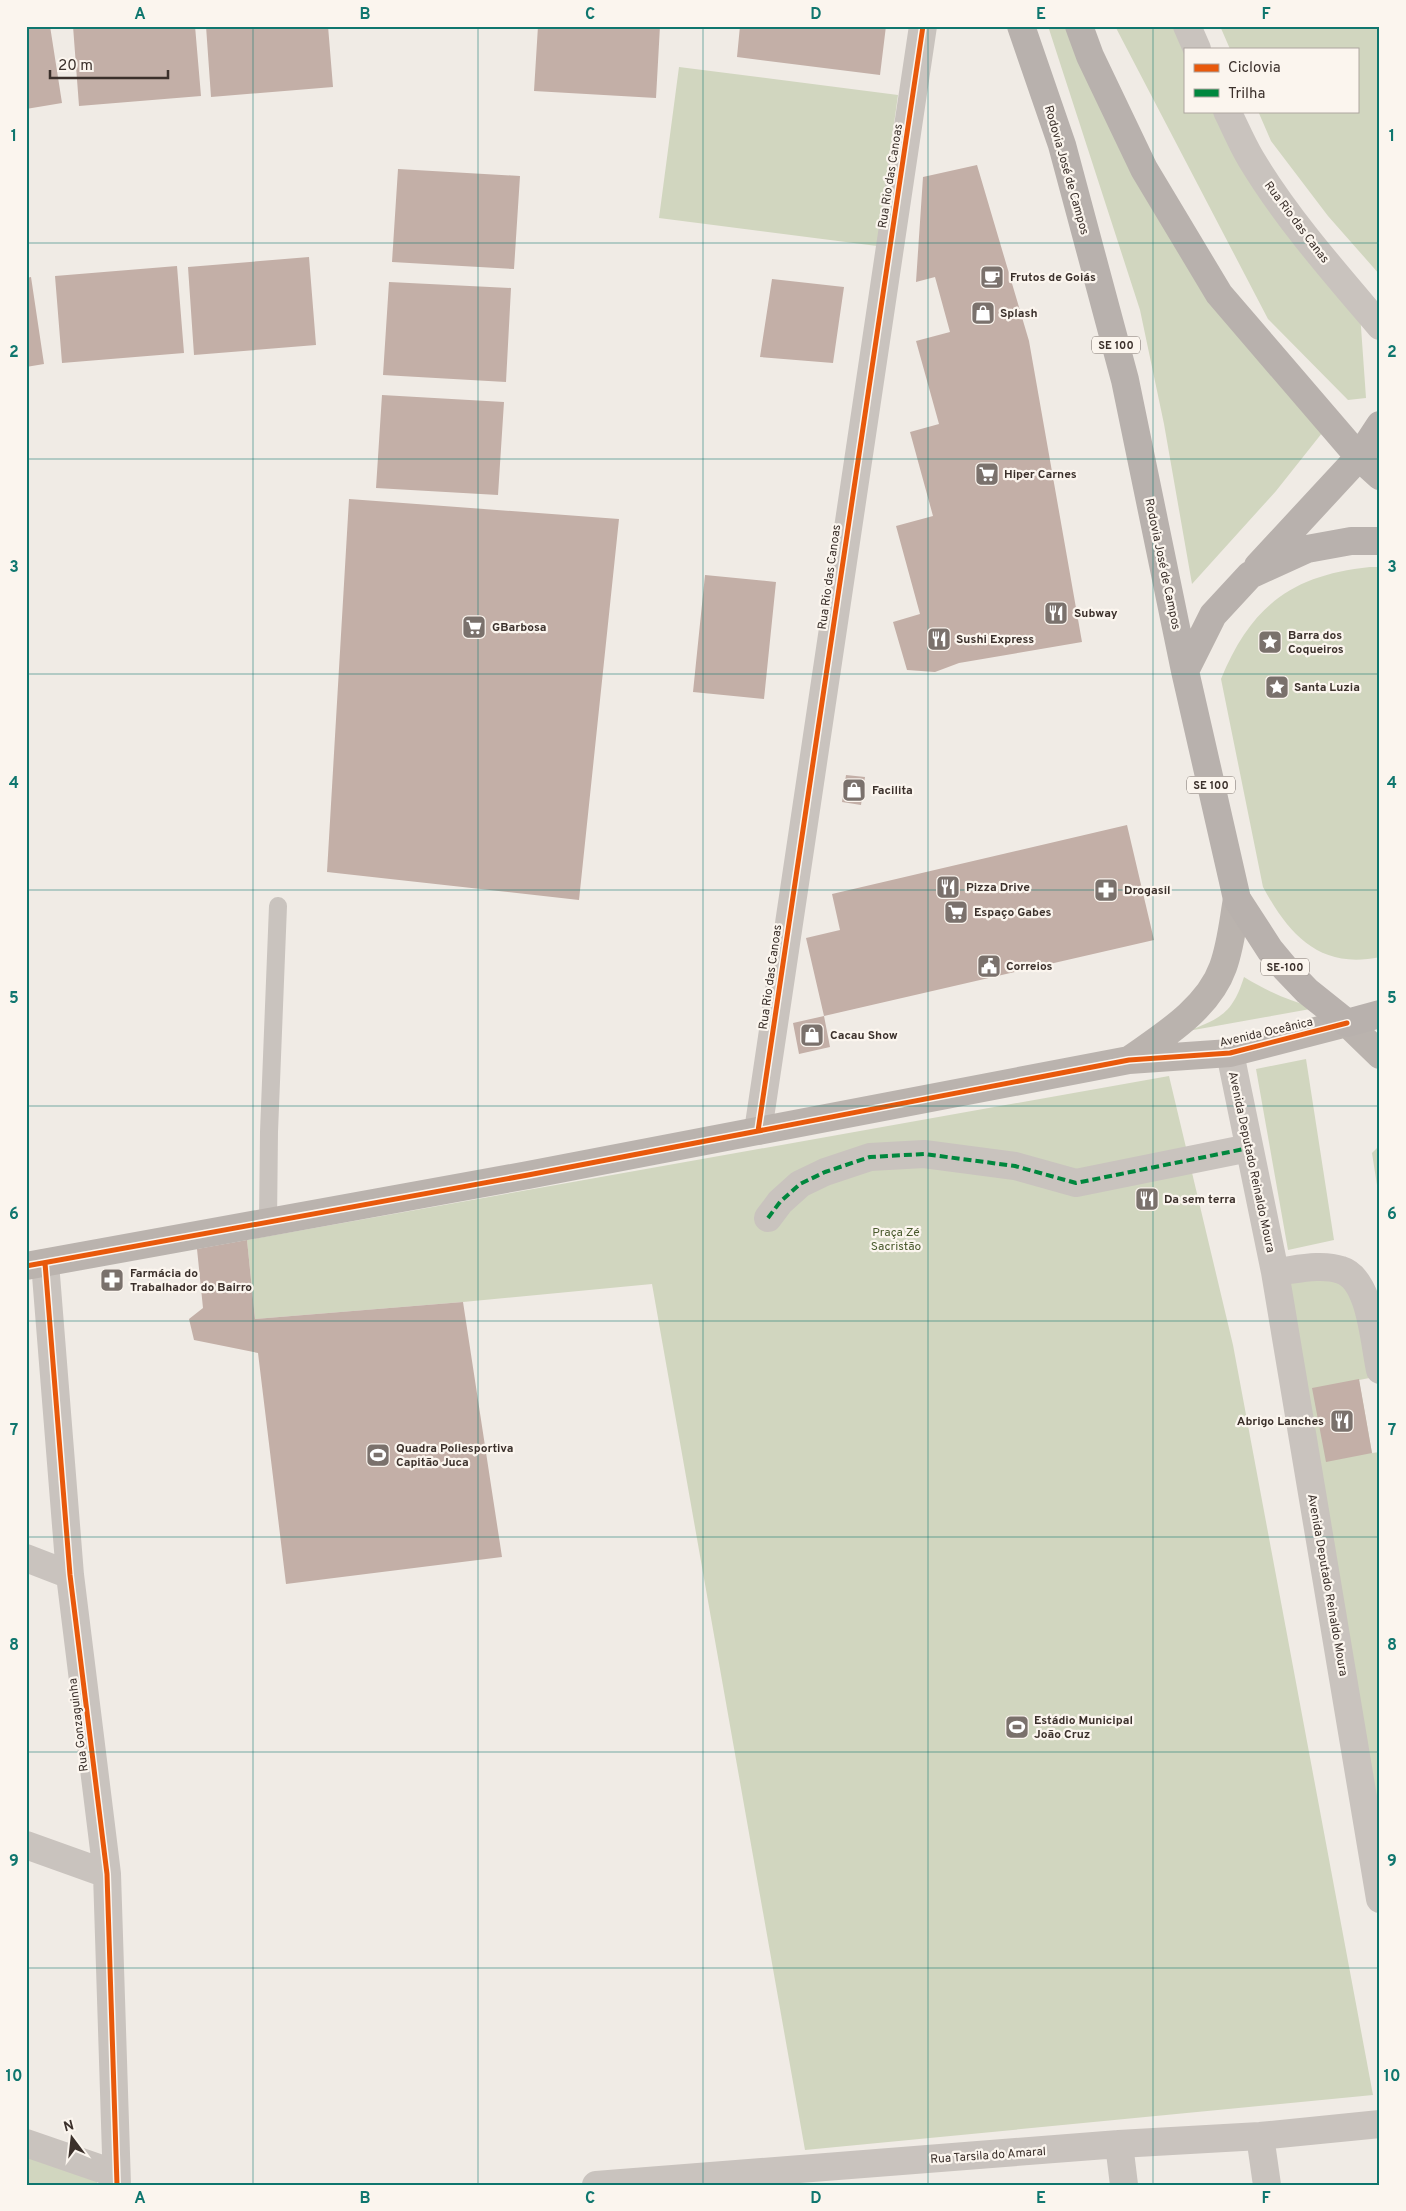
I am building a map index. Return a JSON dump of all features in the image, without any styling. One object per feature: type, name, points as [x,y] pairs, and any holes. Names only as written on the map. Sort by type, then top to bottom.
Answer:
[{"type":"main road","name":"Rodovia José de Campos","points":[[1021,26],[1062,145],[1126,380],[1185,671],[1237,899],[1280,962],[1307,991],[1347,1022]]},
{"type":"main road","points":[[1078,26],[1090,56],[1144,169],[1219,294],[1359,457],[1380,476]]},
{"type":"main road","points":[[1185,671],[1213,615],[1359,457],[1380,425]]},
{"type":"main road","points":[[1250,575],[1307,548],[1351,541],[1380,541]]},
{"type":"main road","points":[[1347,1022],[1380,1014]]},
{"type":"street","name":"Rua Rio das Canoas","points":[[758,1131],[923,26]]},
{"type":"street","points":[[1187,26],[1197,48]]},
{"type":"street","name":"Rua Rio das Canas","points":[[1228,112],[1251,158],[1278,199],[1340,279],[1380,326]]},
{"type":"street","points":[[1129,1060],[1174,1028],[1206,997],[1222,968],[1231,937],[1237,899]]},
{"type":"street","name":"Avenida Oceânica","points":[[36,1265],[1129,1060],[1230,1052],[1347,1022]]},
{"type":"street","name":"Rodovia José de Campos","points":[[1347,1022],[1380,1055]]},
{"type":"street","name":"Avenida Deputado Reinaldo Moura","points":[[1230,1052],[1275,1272],[1380,1899]]},
{"type":"street","points":[[768,1218],[780,1202],[800,1184],[825,1172],[870,1157],[924,1154],[1015,1166],[1076,1183],[1249,1148]]},
{"type":"street","name":"Rua Gonzaguinha","points":[[36,1265],[70,1575],[107,1874],[116,2180]]},
{"type":"street","points":[[1275,1272],[1322,1267],[1341,1270],[1355,1278],[1366,1300],[1380,1370]]},
{"type":"street","points":[[26,1558],[70,1575]]},
{"type":"street","points":[[26,1845],[107,1874]]},
{"type":"street","name":"Rua Tarsila do Amaral","points":[[596,2185],[1119,2144],[1260,2136],[1380,2124]]},
{"type":"street","points":[[1260,2136],[1267,2185]]},
{"type":"street","points":[[26,2143],[116,2180]]},
{"type":"street","points":[[1119,2144],[1124,2185]]},
{"type":"lane","points":[[268,1222],[268,1132],[278,906]]},
{"type":"green space","points":[[1048,26],[1079,26],[1185,241],[1326,428],[1276,491],[1192,584],[1164,424],[1140,310]]},
{"type":"green space","points":[[1115,26],[1184,26],[1184,112],[1228,112],[1360,313],[1366,398],[1348,400],[1268,319]]},
{"type":"green space","points":[[1220,26],[1380,26],[1380,275],[1328,216],[1271,141],[1258,112],[1358,112],[1358,48],[1230,48]]},
{"type":"green space","points":[[679,67],[898,95],[877,246],[659,218]]},
{"type":"green space","points":[[1380,567],[1380,957],[1359,960],[1340,958],[1323,953],[1309,945],[1284,920],[1263,887],[1221,679],[1246,632],[1261,614],[1278,599],[1296,587],[1318,578],[1342,571]]},
{"type":"green space","points":[[1244,977],[1278,995],[1316,1008],[1188,1031],[1210,1022],[1225,1012],[1240,989]]},
{"type":"green space","points":[[1306,1059],[1334,1240],[1288,1250],[1256,1069]]},
{"type":"green space","name":"Estádio Municipal João Cruz","points":[[1169,1076],[1233,1345],[1373,2095],[805,2150],[652,1284],[255,1319],[247,1240]]},
{"type":"green space","points":[[1380,1145],[1380,1197],[1379,1198],[1372,1153]]},
{"type":"green space","points":[[1341,1270],[1380,1376],[1359,1380],[1372,1453],[1380,1452],[1380,1899],[1275,1272]]},
{"type":"green space","points":[[26,2154],[97,2178],[97,2185],[26,2185]]},
{"type":"building","points":[[26,26],[50,26],[62,103],[26,109]]},
{"type":"building","points":[[73,26],[195,26],[201,96],[79,106]]},
{"type":"building","points":[[206,26],[328,26],[333,87],[211,97]]},
{"type":"building","points":[[538,26],[660,26],[656,98],[534,91]]},
{"type":"building","points":[[740,26],[886,26],[880,75],[737,57]]},
{"type":"building","points":[[977,165],[1029,341],[1082,642],[959,663],[935,672],[907,670],[893,622],[920,614],[896,526],[933,516],[910,432],[939,424],[916,341],[950,332],[935,277],[916,282],[923,177]]},
{"type":"building","points":[[398,169],[520,176],[514,269],[392,262]]},
{"type":"building","points":[[309,257],[316,345],[194,355],[188,267]]},
{"type":"building","points":[[177,266],[184,353],[62,363],[55,276]]},
{"type":"building","points":[[31,277],[44,364],[26,367],[26,278]]},
{"type":"building","points":[[772,279],[844,287],[833,363],[760,357]]},
{"type":"building","points":[[389,282],[511,288],[506,382],[383,375]]},
{"type":"building","points":[[382,395],[504,402],[498,495],[376,488]]},
{"type":"building","name":"GBarbosa","points":[[349,499],[619,519],[579,900],[327,872]]},
{"type":"building","points":[[705,575],[776,582],[764,699],[693,692]]},
{"type":"building","name":"Facilita","points":[[846,775],[865,777],[861,805],[842,802]]},
{"type":"building","name":"Espaço Gabes","points":[[1127,825],[1154,940],[824,1016],[806,938],[840,930],[832,894]]},
{"type":"building","name":"Cacau Show","points":[[824,1016],[830,1047],[799,1054],[793,1023]]},
{"type":"building","name":"Quadra Poliesportiva Capitão Juca","points":[[247,1240],[255,1319],[463,1302],[502,1557],[286,1584],[258,1353],[194,1340],[189,1319],[203,1308],[197,1249]]},
{"type":"building","name":"Abrigo Lanches","points":[[1359,1379],[1372,1453],[1326,1462],[1312,1388]]},
{"type":"marked path","points":[[768,1218],[780,1202],[800,1184],[825,1172],[870,1157],[924,1154],[1015,1166],[1076,1183],[1249,1148]]},
{"type":"cycle path","points":[[758,1131],[923,26]]},
{"type":"cycle path","points":[[26,1266],[528,1175],[1129,1060],[1230,1053],[1347,1023]]},
{"type":"cycle path","points":[[45,1263],[70,1575],[107,1874],[117,2185]]},
{"type":"place","name":"Frutos de Goiás","points":[[992,277]]},
{"type":"place","name":"Splash","points":[[983,313]]},
{"type":"place","name":"Hiper Carnes","points":[[987,474]]},
{"type":"place","name":"Subway","points":[[1056,613]]},
{"type":"place","name":"GBarbosa","points":[[474,627]]},
{"type":"place","name":"Sushi Express","points":[[939,639]]},
{"type":"place","name":"Barra dos Coqueiros","points":[[1270,642]]},
{"type":"place","name":"Santa Luzia","points":[[1277,687]]},
{"type":"place","name":"Facilita","points":[[854,790]]},
{"type":"place","name":"Pizza Drive","points":[[948,887]]},
{"type":"place","name":"Drogasil","points":[[1106,890]]},
{"type":"place","name":"Espaço Gabes","points":[[956,912]]},
{"type":"place","name":"Correios","points":[[989,966]]},
{"type":"place","name":"Cacau Show","points":[[812,1035]]},
{"type":"place","name":"Da sem terra","points":[[1147,1199]]},
{"type":"place","name":"Farmácia do Trabalhador do Bairro","points":[[112,1280]]},
{"type":"place","name":"Abrigo Lanches","points":[[1342,1421]]},
{"type":"place","name":"Quadra Poliesportiva Capitão Juca","points":[[378,1455]]},
{"type":"place","name":"Estádio Municipal João Cruz","points":[[1017,1727]]},
{"type":"park label","name":"Praça Zé Sacristão","points":[[896,1239]]}]
